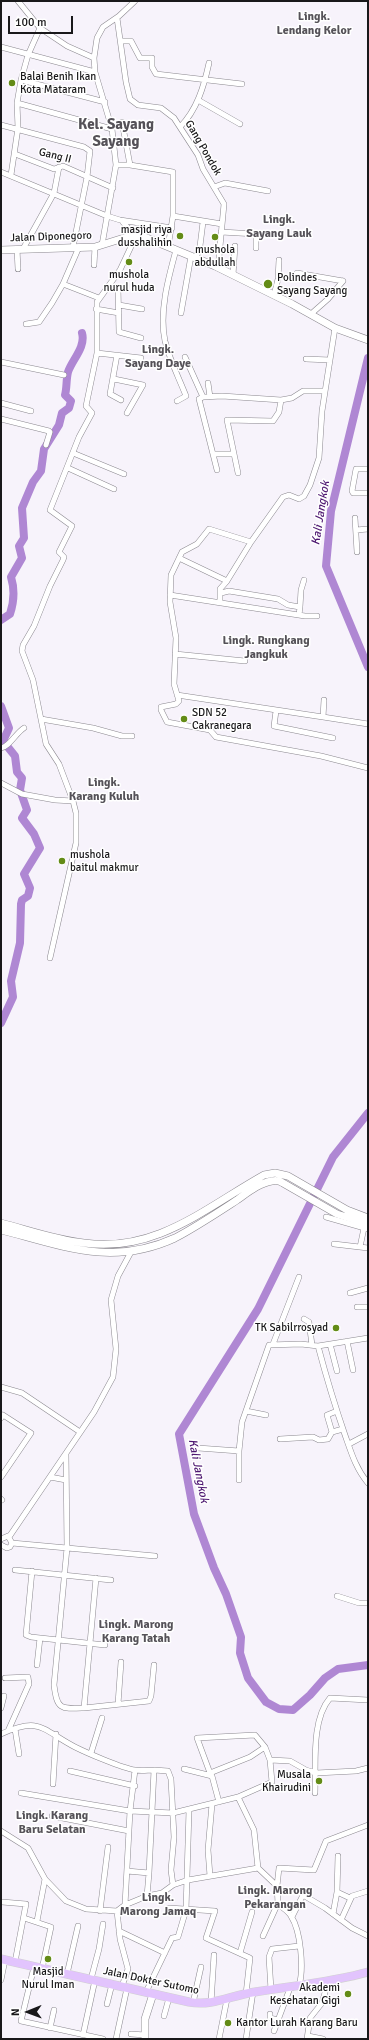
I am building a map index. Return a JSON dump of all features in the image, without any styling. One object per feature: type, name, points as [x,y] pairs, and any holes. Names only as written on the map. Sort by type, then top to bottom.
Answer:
[{"type":"main road","name":"Jalan Diponegoro","points":[[1,250],[99,246],[133,236]]},
{"type":"main road","points":[[133,236],[145,237],[218,268],[274,295],[335,328],[367,340]]},
{"type":"main road","points":[[1,1223],[83,1243],[123,1244],[158,1236],[192,1220],[264,1175],[279,1174],[337,1214],[367,1227]]},
{"type":"main road","points":[[1,1230],[82,1251],[114,1254],[131,1252],[156,1246],[176,1237],[254,1188],[270,1181],[280,1181],[298,1187],[368,1218]]},
{"type":"main road","name":"Jalan Dokter Sutomo","points":[[3,1960],[193,2003],[212,2003],[250,1993],[328,1982],[368,1972]]},
{"type":"main road","points":[[145,2037],[145,2020],[149,1993]]},
{"type":"street","points":[[18,1],[40,28],[67,46],[94,58]]},
{"type":"street","points":[[94,265],[107,216],[116,165],[112,129],[95,72],[94,58],[100,30],[117,18],[135,1]]},
{"type":"street","name":"Gang Pondok","points":[[117,18],[126,82],[132,101],[138,105],[161,108],[172,115],[198,155],[203,169],[224,207],[218,268]]},
{"type":"street","points":[[11,175],[18,128],[18,103],[21,80],[28,54],[40,28]]},
{"type":"street","points":[[121,41],[131,41],[141,59],[152,58],[154,73],[242,84]]},
{"type":"street","points":[[1,47],[95,72]]},
{"type":"street","points":[[180,127],[192,112],[198,100],[209,63]]},
{"type":"street","points":[[21,80],[105,102]]},
{"type":"street","points":[[198,100],[240,124]]},
{"type":"street","points":[[18,103],[112,129]]},
{"type":"street","points":[[122,122],[129,165]]},
{"type":"street","points":[[1,124],[90,150],[76,247],[63,284],[39,322],[26,324]]},
{"type":"street","name":"Gang II","points":[[14,154],[54,169],[64,166],[113,188]]},
{"type":"street","points":[[116,165],[129,165],[173,172],[173,216],[168,247]]},
{"type":"street","points":[[18,269],[20,249],[54,193],[59,167]]},
{"type":"street","points":[[1,172],[122,221],[172,228]]},
{"type":"street","points":[[214,187],[225,183],[268,191]]},
{"type":"street","points":[[173,216],[222,224]]},
{"type":"street","points":[[50,958],[76,843],[77,826],[73,801],[58,764],[46,744],[33,680],[22,651],[23,644],[34,626],[50,586],[64,560],[64,557],[59,552],[72,526],[50,511],[73,453],[92,412],[86,406],[97,353],[96,309],[98,298],[120,270],[133,236],[122,221]]},
{"type":"street","points":[[181,313],[193,257],[200,246],[203,222]]},
{"type":"street","points":[[221,232],[256,234],[256,248]]},
{"type":"street","points":[[233,275],[235,246]]},
{"type":"street","points":[[176,250],[164,307],[163,320],[167,348],[186,396],[177,401]]},
{"type":"street","points":[[274,295],[278,279],[279,260]]},
{"type":"street","points":[[297,273],[343,280],[328,299],[311,314]]},
{"type":"street","points":[[63,284],[98,298]]},
{"type":"street","points":[[118,288],[119,332],[141,338]]},
{"type":"street","points":[[119,305],[142,309]]},
{"type":"street","points":[[96,309],[119,313]]},
{"type":"street","points":[[220,602],[221,588],[228,580],[251,542],[283,497],[289,495],[301,499],[310,485],[319,458],[322,411],[335,328]]},
{"type":"street","points":[[97,353],[141,358]]},
{"type":"street","points":[[117,355],[110,395],[122,400]]},
{"type":"street","points":[[185,357],[202,397]]},
{"type":"street","points":[[306,359],[330,360]]},
{"type":"street","points":[[1,362],[64,375]]},
{"type":"street","points":[[114,379],[143,385],[127,413]]},
{"type":"street","points":[[208,383],[210,396]]},
{"type":"street","points":[[202,397],[210,396],[281,400],[292,398],[303,391],[326,391]]},
{"type":"street","points":[[202,397],[199,398],[217,470]]},
{"type":"street","points":[[238,473],[227,420],[274,420],[279,412],[281,400]]},
{"type":"street","points":[[1,403],[31,411]]},
{"type":"street","points":[[1,419],[49,431],[46,445]]},
{"type":"street","points":[[73,453],[124,474]]},
{"type":"street","points":[[213,454],[233,454]]},
{"type":"street","points":[[68,468],[114,489]]},
{"type":"street","points":[[368,469],[357,469],[355,471],[352,492],[368,493]]},
{"type":"street","points":[[355,518],[357,552]]},
{"type":"street","points":[[251,542],[211,528],[207,530],[197,544],[182,552],[171,575],[170,595],[176,638],[174,654],[174,684],[178,703],[161,708],[167,722],[210,730],[216,737],[321,756],[368,768]]},
{"type":"street","points":[[356,530],[368,529]]},
{"type":"street","points":[[179,558],[228,580]]},
{"type":"street","points":[[299,615],[301,590],[304,580]]},
{"type":"street","points":[[221,593],[229,591],[275,599],[288,605],[300,606]]},
{"type":"street","points":[[170,595],[299,615],[317,616]]},
{"type":"street","points":[[174,654],[245,661]]},
{"type":"street","points":[[177,695],[368,724]]},
{"type":"street","points":[[323,717],[324,700]]},
{"type":"street","points":[[276,711],[274,726],[333,738]]},
{"type":"street","points":[[41,719],[132,736]]},
{"type":"street","points":[[4,747],[16,733],[24,728]]},
{"type":"street","points":[[1,783],[22,794],[55,800],[73,801]]},
{"type":"street","points":[[326,1216],[367,1227],[360,1247]]},
{"type":"street","points":[[334,1244],[368,1248]]},
{"type":"street","points":[[9,1537],[108,1389],[113,1377],[116,1349],[111,1300],[118,1276],[131,1252]]},
{"type":"street","points":[[273,1344],[299,1277]]},
{"type":"street","points":[[350,1293],[368,1288]]},
{"type":"street","points":[[357,1307],[368,1306]]},
{"type":"street","points":[[304,1319],[309,1322],[315,1345],[343,1429],[360,1474],[368,1483]]},
{"type":"street","points":[[239,1480],[241,1430],[266,1349],[269,1345],[330,1344],[368,1338]]},
{"type":"street","points":[[347,1341],[353,1370]]},
{"type":"street","points":[[330,1344],[337,1371]]},
{"type":"street","points":[[1,1386],[22,1393],[80,1432]]},
{"type":"street","points":[[246,1411],[266,1415]]},
{"type":"street","points":[[332,1432],[327,1415],[337,1411]]},
{"type":"street","points":[[1,1418],[3,1415],[30,1432],[1,1477]]},
{"type":"street","points":[[280,1439],[313,1437],[319,1440],[328,1439],[332,1432],[343,1429]]},
{"type":"street","points":[[349,1444],[368,1434]]},
{"type":"street","points":[[198,1448],[239,1452]]},
{"type":"street","points":[[66,1453],[67,1548],[54,1678],[57,1702],[64,1708],[84,1708],[149,1701],[151,1696],[154,1665]]},
{"type":"street","points":[[50,1477],[66,1480]]},
{"type":"street","points":[[1,1539],[4,1536],[9,1537]]},
{"type":"street","points":[[9,1537],[12,1543]]},
{"type":"street","points":[[12,1543],[155,1556]]},
{"type":"street","points":[[1,1545],[7,1548],[12,1543]]},
{"type":"street","points":[[16,1570],[111,1580]]},
{"type":"street","points":[[32,1571],[26,1634],[28,1637],[105,1645]]},
{"type":"street","points":[[84,1708],[96,1578]]},
{"type":"street","points":[[337,1596],[368,1603]]},
{"type":"street","points":[[37,1665],[40,1638]]},
{"type":"street","points":[[118,1704],[121,1662]]},
{"type":"street","points":[[5,1678],[28,1677],[29,1680],[8,1731]]},
{"type":"street","points":[[1,1708],[4,1696]]},
{"type":"street","points":[[315,1793],[316,1739],[321,1713],[325,1704],[330,1698],[368,1700]]},
{"type":"street","points":[[91,1754],[102,1718]]},
{"type":"street","points":[[1,1734],[15,1729],[35,1726],[44,1728],[56,1734],[69,1744],[91,1754],[135,1770],[165,1770],[170,1772],[174,1813],[174,1846],[171,1870],[173,1885]]},
{"type":"street","points":[[15,1729],[19,1754]]},
{"type":"street","points":[[53,1784],[56,1734]]},
{"type":"street","points":[[21,1794],[130,1811],[174,1813],[189,1810],[238,1797],[272,1782],[270,1760],[265,1747],[255,1735],[197,1738],[210,1774],[213,1778],[219,1802]]},
{"type":"street","points":[[184,1769],[210,1774],[250,1757],[265,1747]]},
{"type":"street","points":[[270,1760],[290,1761],[316,1773],[356,1771],[368,1768]]},
{"type":"street","points":[[124,1905],[130,1811],[135,1786],[135,1770]]},
{"type":"street","points":[[147,1896],[154,1770]]},
{"type":"street","points":[[70,1771],[135,1786]]},
{"type":"street","points":[[238,1797],[254,1830],[258,1868],[277,1886]]},
{"type":"street","points":[[210,1876],[208,1843],[212,1804]]},
{"type":"street","points":[[149,1993],[172,1938],[178,1937],[186,1910],[189,1810]]},
{"type":"street","points":[[52,1816],[129,1831]]},
{"type":"street","points":[[263,1936],[278,1903],[277,1886],[279,1868],[314,1870],[326,1841],[368,1826]]},
{"type":"street","points":[[1,1831],[28,1848],[45,1879],[70,1904],[86,1909],[117,1911],[124,1905],[147,1896],[162,1893],[173,1885],[188,1880],[258,1868]]},
{"type":"street","points":[[100,1911],[108,1848]]},
{"type":"street","points":[[333,1914],[337,1892],[338,1856]]},
{"type":"street","points":[[127,1871],[149,1872]]},
{"type":"street","points":[[37,1921],[45,1879]]},
{"type":"street","points":[[341,1920],[350,1898],[368,1891]]},
{"type":"street","points":[[337,1892],[350,1898]]},
{"type":"street","points":[[292,1917],[304,1896],[352,1928],[368,1936]]},
{"type":"street","points":[[2,1902],[26,1904],[15,1962]]},
{"type":"street","points":[[274,2031],[302,1968],[299,1946],[292,1917],[278,1903]]},
{"type":"street","points":[[169,1908],[215,1911],[206,1938],[249,1957],[251,1960],[246,2039]]},
{"type":"street","points":[[116,2039],[128,1969],[119,1931],[117,1911]]},
{"type":"street","points":[[240,1953],[252,1912]]},
{"type":"street","points":[[24,1918],[37,1921],[51,1927],[21,2021],[103,2039]]},
{"type":"street","points":[[83,2035],[103,1924]]},
{"type":"street","points":[[67,1974],[78,1926]]},
{"type":"street","points":[[119,1931],[165,1953]]},
{"type":"street","points":[[271,1990],[269,1957],[272,1949],[299,1946]]},
{"type":"street","points":[[212,2003],[214,1955]]},
{"type":"street","points":[[1,1980],[3,1960]]},
{"type":"street","points":[[193,2003],[201,1967]]},
{"type":"street","points":[[324,2039],[307,2037],[310,2018],[322,2003],[328,1982]]},
{"type":"street","points":[[107,2004],[112,1984]]},
{"type":"street","points":[[164,2016],[169,1998]]},
{"type":"street","points":[[219,2039],[227,1999]]},
{"type":"street","points":[[50,2028],[54,2010]]},
{"type":"street","points":[[270,2014],[270,2018],[278,2020]]},
{"type":"street","points":[[131,2034],[145,2037]]},
{"type":"waterway","points":[[1,620],[10,614],[14,596],[11,577],[22,558],[19,546],[24,538],[22,508],[33,482],[41,471],[44,449],[59,425],[62,413],[69,408],[71,401],[65,395],[67,375],[82,343],[82,333]]},
{"type":"waterway","name":"Kali Jangkok","points":[[368,358],[331,511],[326,566],[368,667]]},
{"type":"waterway","points":[[1,706],[9,728],[3,741],[15,756],[17,772],[22,778],[20,790],[27,810],[22,818],[34,834],[40,848],[24,874],[30,888],[28,896],[22,900],[21,904],[20,943],[11,981],[13,997],[1,1023]]},
{"type":"waterway","name":"Kali Jangkok","points":[[368,1113],[333,1157],[258,1309],[179,1434],[194,1514],[214,1568],[226,1594],[241,1637],[240,1653],[248,1678],[266,1702],[279,1709],[293,1710],[310,1695],[325,1678],[338,1669],[368,1665]]},
{"type":"place","name":"Balai Benih Ikan Kota Mataram","points":[[12,83]]},
{"type":"place","name":"masjid riya dusshalihin","points":[[180,236]]},
{"type":"place","name":"mushola abdullah","points":[[215,237]]},
{"type":"place","name":"mushola nurul huda","points":[[129,262]]},
{"type":"place","name":"Polindes Sayang Sayang","points":[[268,284]]},
{"type":"place","name":"SDN 52 Cakranegara","points":[[184,719]]},
{"type":"place","name":"mushola baitul makmur","points":[[62,861]]},
{"type":"place","name":"TK Sabilrrosyad","points":[[336,1328]]},
{"type":"place","name":"Musala Khairudini","points":[[319,1781]]},
{"type":"place","name":"Masjid Nurul Iman","points":[[48,1959]]},
{"type":"place","name":"Akademi Kesehatan Gigi","points":[[348,1994]]},
{"type":"place","name":"Kantor Lurah Karang Baru","points":[[228,2023]]},
{"type":"district","name":"Lingk. Lendang Kelor","points":[[314,24]]},
{"type":"district","name":"Kel. Sayang Sayang","points":[[116,134]]},
{"type":"district","name":"Lingk. Sayang Lauk","points":[[279,227]]},
{"type":"district","name":"Lingk. Sayang Daye","points":[[158,357]]},
{"type":"district","name":"Lingk. Rungkang Jangkuk","points":[[266,648]]},
{"type":"district","name":"Lingk. Karang Kuluh","points":[[104,790]]},
{"type":"district","name":"Lingk. Marong Karang Tatah","points":[[136,1632]]},
{"type":"district","name":"Lingk. Karang Baru Selatan","points":[[52,1823]]},
{"type":"district","name":"Lingk. Marong Pekarangan","points":[[275,1898]]},
{"type":"district","name":"Lingk. Marong Jamaq","points":[[158,1905]]}]
